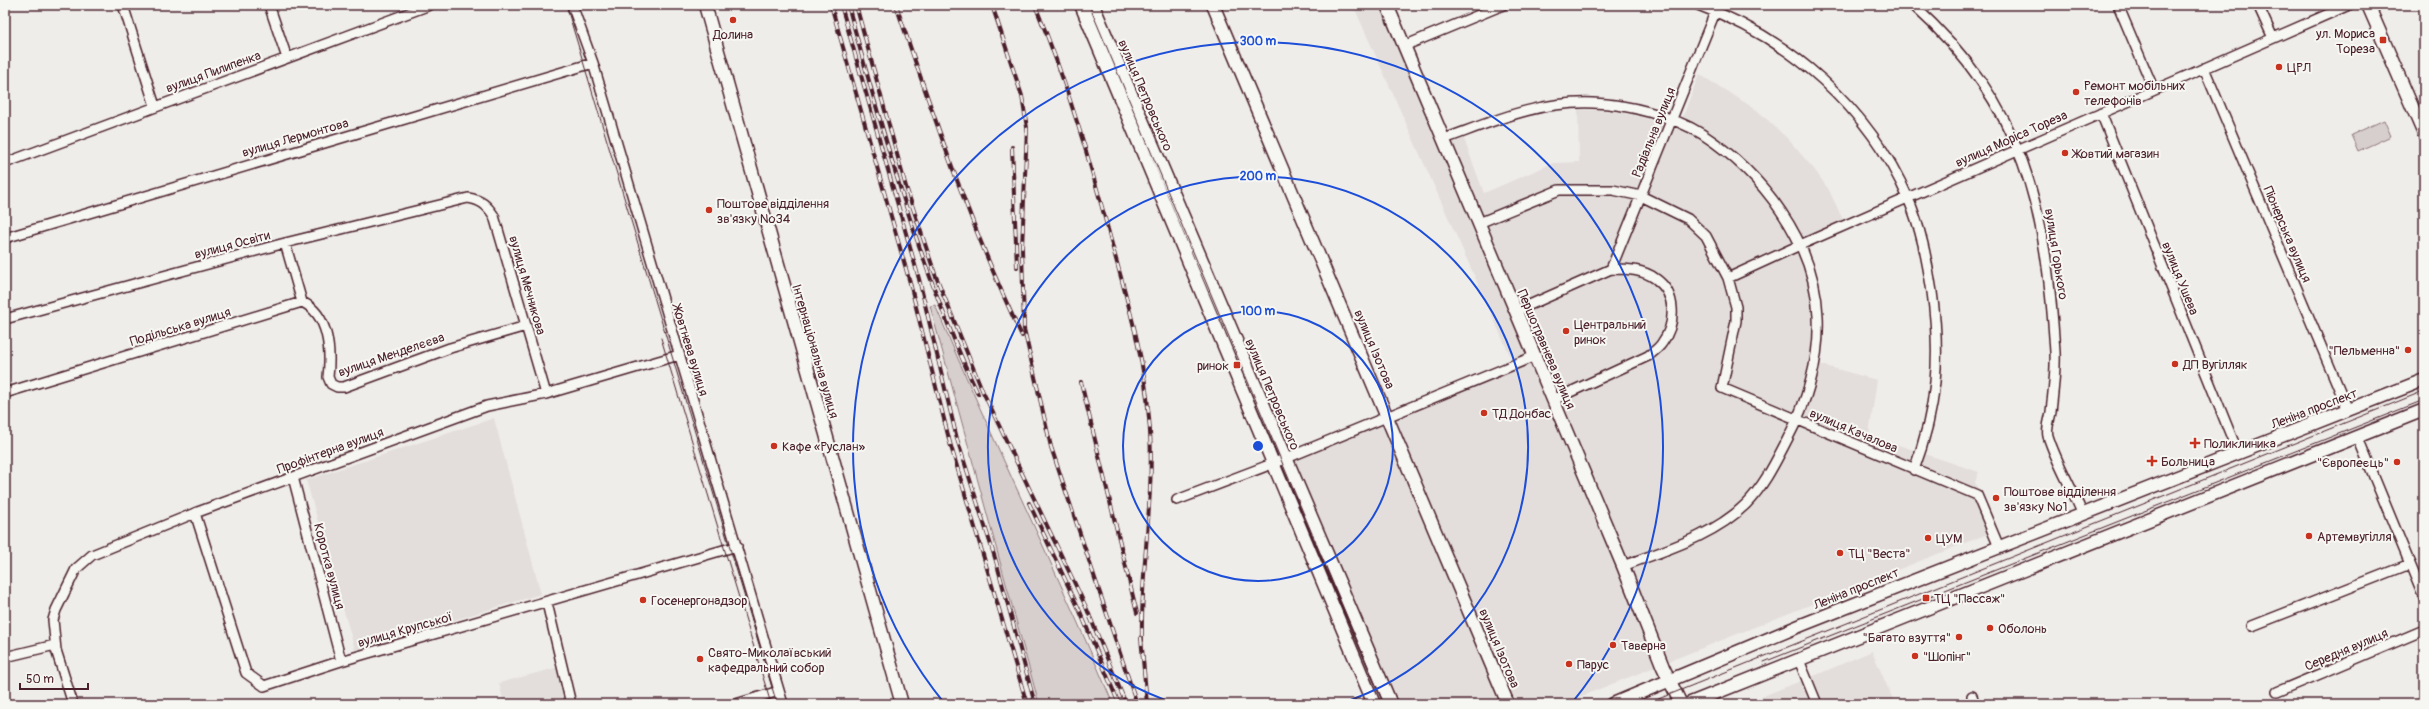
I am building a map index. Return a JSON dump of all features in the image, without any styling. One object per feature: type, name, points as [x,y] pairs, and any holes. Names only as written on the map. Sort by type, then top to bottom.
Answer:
[{"type":"main road","name":"Інтернаціональна вулиця","points":[[705,5],[902,704]]},
{"type":"main road","name":"вулиця Петровського","points":[[1080,5],[1374,704]]},
{"type":"main road","name":"вулиця Петровського","points":[[1093,5],[1390,704]]},
{"type":"main road","name":"вулиця Ізотова","points":[[1213,5],[1388,415],[1508,704]]},
{"type":"main road","name":"Першотравнева вулиця","points":[[1387,5],[1670,681],[1681,704]]},
{"type":"main road","points":[[2368,5],[2424,134]]},
{"type":"main road","name":"Леніна проспект","points":[[1613,704],[1804,624],[2082,513],[2424,380]]},
{"type":"main road","points":[[1688,704],[2358,438],[2424,410]]},
{"type":"street","points":[[123,5],[155,106]]},
{"type":"street","points":[[269,5],[287,58]]},
{"type":"street","name":"вулиця Пилипенка","points":[[5,163],[287,58],[418,7],[430,5]]},
{"type":"street","name":"Жовтнева вулиця","points":[[572,5],[593,63],[783,704]]},
{"type":"street","points":[[1404,46],[1503,5]]},
{"type":"street","points":[[1698,5],[1717,8],[1766,37],[1800,59],[1835,91],[1868,129],[1887,158],[1908,198],[1924,251],[1937,335],[1935,388],[1932,415],[1914,470]]},
{"type":"street","name":"вулиця Горького","points":[[1913,5],[1960,51],[1976,72],[2019,149],[2041,220],[2049,267],[2056,369],[2048,434],[2082,513]]},
{"type":"street","points":[[2118,5],[2154,90]]},
{"type":"street","points":[[2258,5],[2273,38]]},
{"type":"street","name":"вулиця Моріса Тореза","points":[[1728,278],[1800,245],[2349,5]]},
{"type":"street","name":"Радіальна вулиця","points":[[1611,269],[1717,8]]},
{"type":"street","name":"вулиця Лермонтова","points":[[5,238],[593,63]]},
{"type":"street","name":"Піонерська вулиця","points":[[2204,68],[2348,410]]},
{"type":"street","points":[[1444,139],[1514,113],[1540,106],[1567,103],[1595,103],[1624,106],[1650,112],[1700,134],[1744,170],[1766,192],[1782,213],[1800,245],[1813,283],[1818,315],[1817,346],[1813,369],[1797,420],[1762,484],[1746,505],[1724,521],[1699,535],[1623,566]]},
{"type":"street","name":"вулиця Ушева","points":[[2101,113],[2238,453]]},
{"type":"street","points":[[1479,223],[1560,190],[1613,190],[1641,196],[1688,219],[1698,228],[1706,236],[1728,278]]},
{"type":"street","name":"вулиця Освіти","points":[[5,319],[285,243],[468,198]]},
{"type":"street","name":"вулиця Мечникова","points":[[468,198],[479,200],[489,208],[494,216],[546,394]]},
{"type":"street","points":[[285,243],[302,302]]},
{"type":"street","points":[[1516,311],[1611,269],[1628,269],[1643,272],[1656,278],[1666,288],[1671,298],[1672,317],[1669,332],[1661,344],[1648,356],[1553,400]]},
{"type":"street","name":"вулиця Качалова","points":[[1728,278],[1735,302],[1736,321],[1722,388],[1914,470],[1977,495],[1999,547]]},
{"type":"street","name":"вулиця Менделєєва","points":[[302,302],[312,307],[322,320],[326,339],[328,377],[331,384],[337,387],[344,387],[450,348],[526,326]]},
{"type":"street","name":"Подільська вулиця","points":[[5,393],[302,302]]},
{"type":"street","name":"Профінтерна вулиця","points":[[74,704],[55,648],[53,620],[56,610],[76,569],[83,561],[92,555],[195,513],[487,406],[546,394],[679,355]]},
{"type":"street","points":[[1177,500],[1273,464],[1388,415],[1535,356]]},
{"type":"street","points":[[2358,438],[2424,598]]},
{"type":"street","name":"Коротка вулиця","points":[[293,477],[341,661]]},
{"type":"street","name":"вулиця Крупської","points":[[195,513],[246,674],[264,686],[341,661],[737,546]]},
{"type":"street","points":[[2252,626],[2410,564]]},
{"type":"street","points":[[547,602],[571,704]]},
{"type":"street","name":"Середня вулиця","points":[[2277,692],[2424,630]]},
{"type":"street","points":[[5,656],[55,648]]},
{"type":"street","points":[[1799,660],[1817,704]]},
{"type":"street","points":[[736,704],[779,691]]},
{"type":"shaded area","name":"Центральний ринок","points":[[1353,5],[1382,5],[1442,143],[1463,136],[1484,193],[1553,163],[1579,162],[1578,109],[1613,111],[1642,117],[1678,129],[1699,74],[1757,110],[1788,139],[1814,169],[1829,190],[1844,222],[1795,243],[1807,276],[1813,307],[1811,362],[1877,380],[1869,435],[1979,472],[1975,482],[1995,531],[1562,704],[1395,704],[1292,462],[1516,369]]},
{"type":"shaded area","points":[[2384,120],[2391,136],[2358,151],[2351,135]]},
{"type":"shaded area","points":[[935,305],[1113,704],[1039,704],[930,306]]},
{"type":"shaded area","points":[[494,418],[541,594],[355,650],[306,480]]},
{"type":"shaded area","points":[[1872,651],[1895,704],[1820,704],[1809,678]]},
{"type":"shaded area","points":[[559,667],[568,704],[504,704],[499,683]]},
{"type":"shaded area","points":[[1803,680],[1813,704],[1743,704]]},
{"type":"tram line","points":[[566,5],[777,704]]},
{"type":"tram line","points":[[1089,5],[1384,704]]},
{"type":"tram line","points":[[661,338],[771,704]]},
{"type":"tram line","points":[[1646,704],[2424,391]]},
{"type":"tram line","points":[[1764,662],[2424,400]]},
{"type":"railway","points":[[831,5],[910,283],[950,443],[1027,704]]},
{"type":"railway","points":[[841,5],[919,279],[957,439],[996,561],[1035,704]]},
{"type":"railway","points":[[848,5],[875,104],[921,251],[957,347],[978,394]]},
{"type":"railway","points":[[856,5],[906,187],[935,274],[983,392],[1086,607],[1126,704]]},
{"type":"railway","points":[[896,5],[954,172],[986,255],[1022,336]]},
{"type":"railway","points":[[992,5],[1022,96],[1027,128],[1022,248],[1024,329],[1051,447],[1137,704]]},
{"type":"railway","points":[[1035,5],[1069,96],[1088,158],[1131,313],[1144,376],[1149,418],[1151,474],[1143,585],[1142,641]]},
{"type":"railway","points":[[1012,147],[1017,267]]},
{"type":"railway","points":[[1081,382],[1137,613]]},
{"type":"railway","points":[[1029,503],[1079,609],[1119,704]]},
{"type":"railway","points":[[1141,637],[1147,704]]},
{"type":"place","name":"Долина","points":[[733,20]]},
{"type":"place","name":"ул. Мориса Тореза","points":[[2383,40]]},
{"type":"place","name":"ЦРЛ","points":[[2279,67]]},
{"type":"place","name":"Ремонт мобільних телефонів","points":[[2076,92]]},
{"type":"place","name":"Жовтий магазин","points":[[2065,153]]},
{"type":"place","name":"Поштове відділення зв'язку №34","points":[[709,210]]},
{"type":"place","name":"Центральний ринок","points":[[1566,331]]},
{"type":"place","name":"\"Пельменна\"","points":[[2408,350]]},
{"type":"place","name":"ДП Вугілляк","points":[[2175,364]]},
{"type":"place","name":"ринок","points":[[1237,365]]},
{"type":"place","name":"ТД Донбас","points":[[1484,413]]},
{"type":"place","name":"Поликлиника","points":[[2195,443]]},
{"type":"place","name":"Кафе «Руслан»","points":[[774,446]]},
{"type":"place","name":"Больница","points":[[2152,461]]},
{"type":"place","name":"\"Європеєць\"","points":[[2397,462]]},
{"type":"place","name":"Поштове відділення зв'язку №1","points":[[1996,498]]},
{"type":"place","name":"Артемвугілля","points":[[2309,536]]},
{"type":"place","name":"ЦУМ","points":[[1928,538]]},
{"type":"place","name":"ТЦ \"Веста\"","points":[[1840,553]]},
{"type":"place","name":"ТЦ \"Пассаж\"","points":[[1926,598]]},
{"type":"place","name":"Госенергонадзор","points":[[643,600]]},
{"type":"place","name":"Оболонь","points":[[1990,628]]},
{"type":"place","name":"\"Багато взуття\"","points":[[1959,637]]},
{"type":"place","name":"Таверна","points":[[1613,645]]},
{"type":"place","name":"\"Шопінг\"","points":[[1915,656]]},
{"type":"place","name":"Свято-Миколаївський кафедральний собор","points":[[700,659]]},
{"type":"place","name":"Парус","points":[[1569,664]]}]
